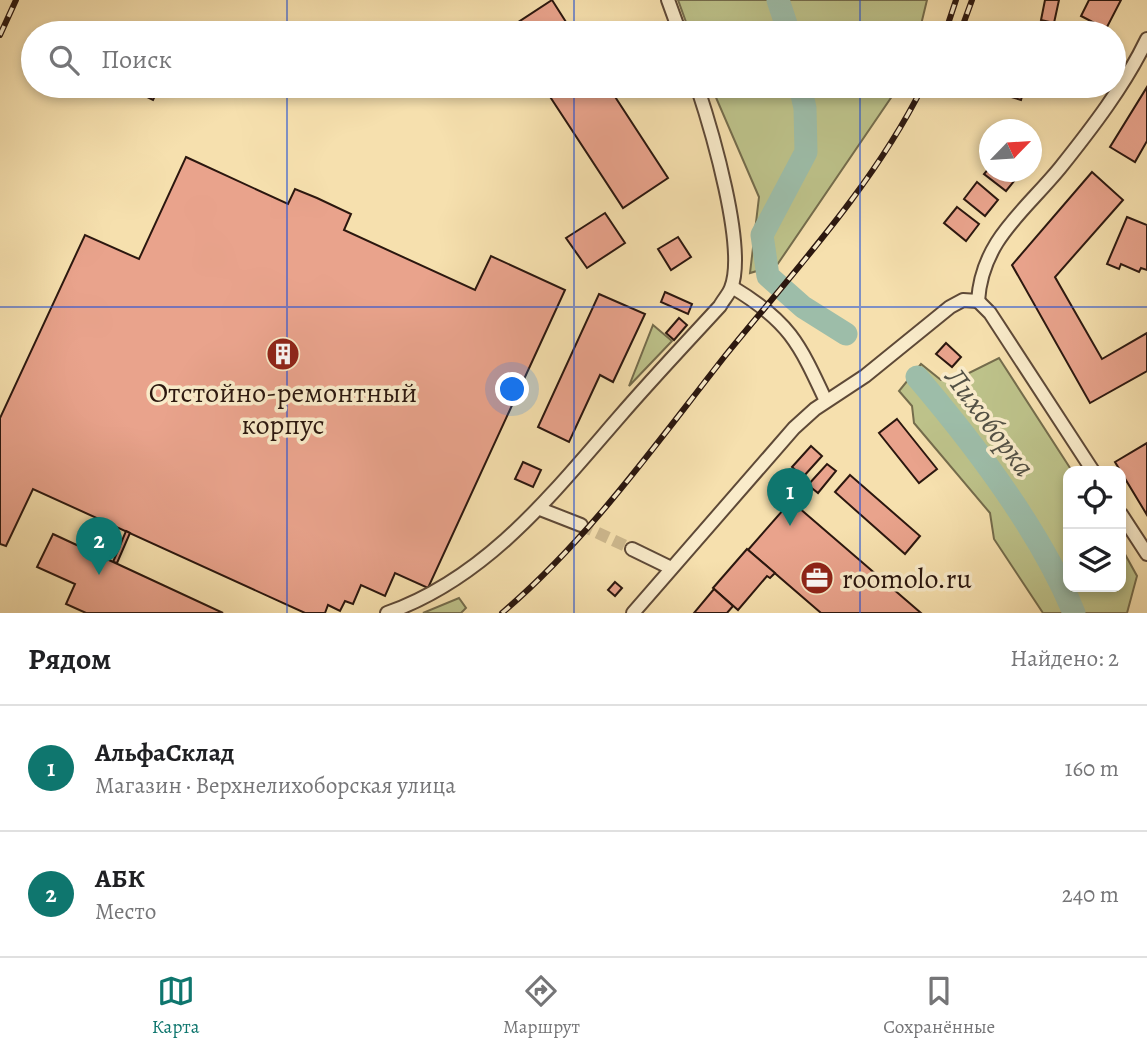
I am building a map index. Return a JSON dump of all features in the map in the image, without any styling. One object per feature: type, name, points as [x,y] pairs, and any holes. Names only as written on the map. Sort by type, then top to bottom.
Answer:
[{"type":"street","points":[[668,0],[676,21]]},
{"type":"street","points":[[1126,76],[1147,39]]},
{"type":"street","points":[[387,613],[442,587],[483,561],[540,509],[719,306],[732,287],[735,253],[718,148],[701,98]]},
{"type":"street","points":[[978,301],[979,282],[994,243],[1060,168],[1111,98]]},
{"type":"street","points":[[732,287],[759,303],[784,324],[803,352],[826,401]]},
{"type":"street","points":[[633,613],[794,428],[826,401],[865,376],[950,307],[963,300],[978,301],[990,313],[1090,466]]},
{"type":"street","points":[[540,509],[581,525]]},
{"type":"street","points":[[1126,522],[1147,554]]},
{"type":"street","points":[[632,549],[671,568]]},
{"type":"green space","points":[[678,0],[927,0],[922,21],[686,21]]},
{"type":"green space","points":[[716,98],[891,98],[777,265],[750,273],[759,197]]},
{"type":"green space","points":[[653,325],[672,341],[629,386]]},
{"type":"green space","points":[[999,358],[1069,466],[1063,466],[1063,592],[1126,592],[1126,556],[1137,576],[1127,613],[1043,613],[994,539],[990,513],[914,423],[912,406],[899,391],[921,364],[941,380],[957,379]]},
{"type":"green space","points":[[459,598],[466,608],[461,613],[423,613]]},
{"type":"building","points":[[552,0],[565,21],[520,21]]},
{"type":"building","points":[[1045,0],[1059,0],[1054,21],[1041,20]]},
{"type":"building","points":[[1089,0],[1121,0],[1110,21],[1091,21],[1081,16]]},
{"type":"building","points":[[1147,87],[1147,141],[1135,162],[1110,147]]},
{"type":"building","points":[[551,98],[616,98],[668,178],[623,208]]},
{"type":"building","name":"Отстойно-ремонтный корпус","points":[[186,157],[288,204],[295,189],[317,198],[351,214],[344,230],[475,290],[491,256],[565,290],[428,588],[395,573],[385,596],[361,585],[353,604],[345,601],[340,611],[328,605],[325,613],[305,613],[33,489],[6,546],[0,544],[0,418],[85,235],[139,259]]},
{"type":"building","points":[[1092,172],[1123,200],[1055,277],[1102,359],[1147,333],[1147,371],[1090,403],[1012,265]]},
{"type":"building","points":[[977,182],[998,200],[985,216],[964,199]]},
{"type":"building","points":[[994,182],[1013,182],[1006,191]]},
{"type":"building","points":[[957,207],[979,224],[966,241],[944,223]]},
{"type":"building","points":[[605,213],[625,243],[587,268],[566,238]]},
{"type":"building","points":[[1127,217],[1147,225],[1147,270],[1141,268],[1139,272],[1121,264],[1119,269],[1107,264]]},
{"type":"building","points":[[678,237],[691,257],[671,270],[658,249]]},
{"type":"building","points":[[665,292],[692,304],[688,314],[661,302]]},
{"type":"building","points":[[599,294],[645,314],[613,382],[600,375],[569,442],[538,427]]},
{"type":"building","points":[[679,318],[687,325],[674,340],[666,333]]},
{"type":"building","points":[[946,343],[961,357],[952,367],[936,354]]},
{"type":"building","points":[[897,419],[937,469],[919,483],[879,433]]},
{"type":"building","points":[[1147,443],[1147,515],[1126,480],[1126,466],[1117,466],[1115,462]]},
{"type":"building","points":[[811,446],[822,456],[803,477],[792,467]]},
{"type":"building","points":[[523,462],[541,470],[533,487],[515,479]]},
{"type":"building","points":[[827,464],[836,471],[818,493],[808,485]]},
{"type":"building","points":[[850,475],[920,536],[905,554],[835,492]]},
{"type":"building","points":[[791,501],[921,613],[821,613],[748,550]]},
{"type":"building","points":[[126,531],[130,533],[117,563],[113,562]]},
{"type":"building","points":[[53,534],[223,613],[86,613],[66,604],[75,584],[37,567]]},
{"type":"building","points":[[747,549],[775,573],[770,578],[767,576],[738,610],[713,588]]},
{"type":"building","points":[[615,582],[622,588],[615,596],[608,590]]},
{"type":"building","points":[[714,589],[733,606],[727,613],[694,613]]},
{"type":"waterway","name":"Лихоборка","points":[[778,0],[785,21]]},
{"type":"waterway","name":"Лихоборка","points":[[803,98],[806,152],[762,235],[768,276],[803,307],[846,334]]},
{"type":"waterway","name":"Лихоборка","points":[[917,377],[983,460],[1025,520],[1074,613]]},
{"type":"tunnel","points":[[581,525],[632,549]]},
{"type":"railway","points":[[0,35],[16,0]]},
{"type":"railway","points":[[949,21],[956,0]]},
{"type":"railway","points":[[964,21],[972,0]]},
{"type":"railway","points":[[502,613],[564,554],[647,457],[857,193],[917,98]]},
{"type":"place","name":"Отстойно-ремонтный корпус","points":[[283,354]]},
{"type":"place","name":"АльфаСклад","points":[[790,526]]},
{"type":"place","name":"АБК","points":[[99,575]]},
{"type":"place","name":"roomolo.ru","points":[[817,578]]}]
